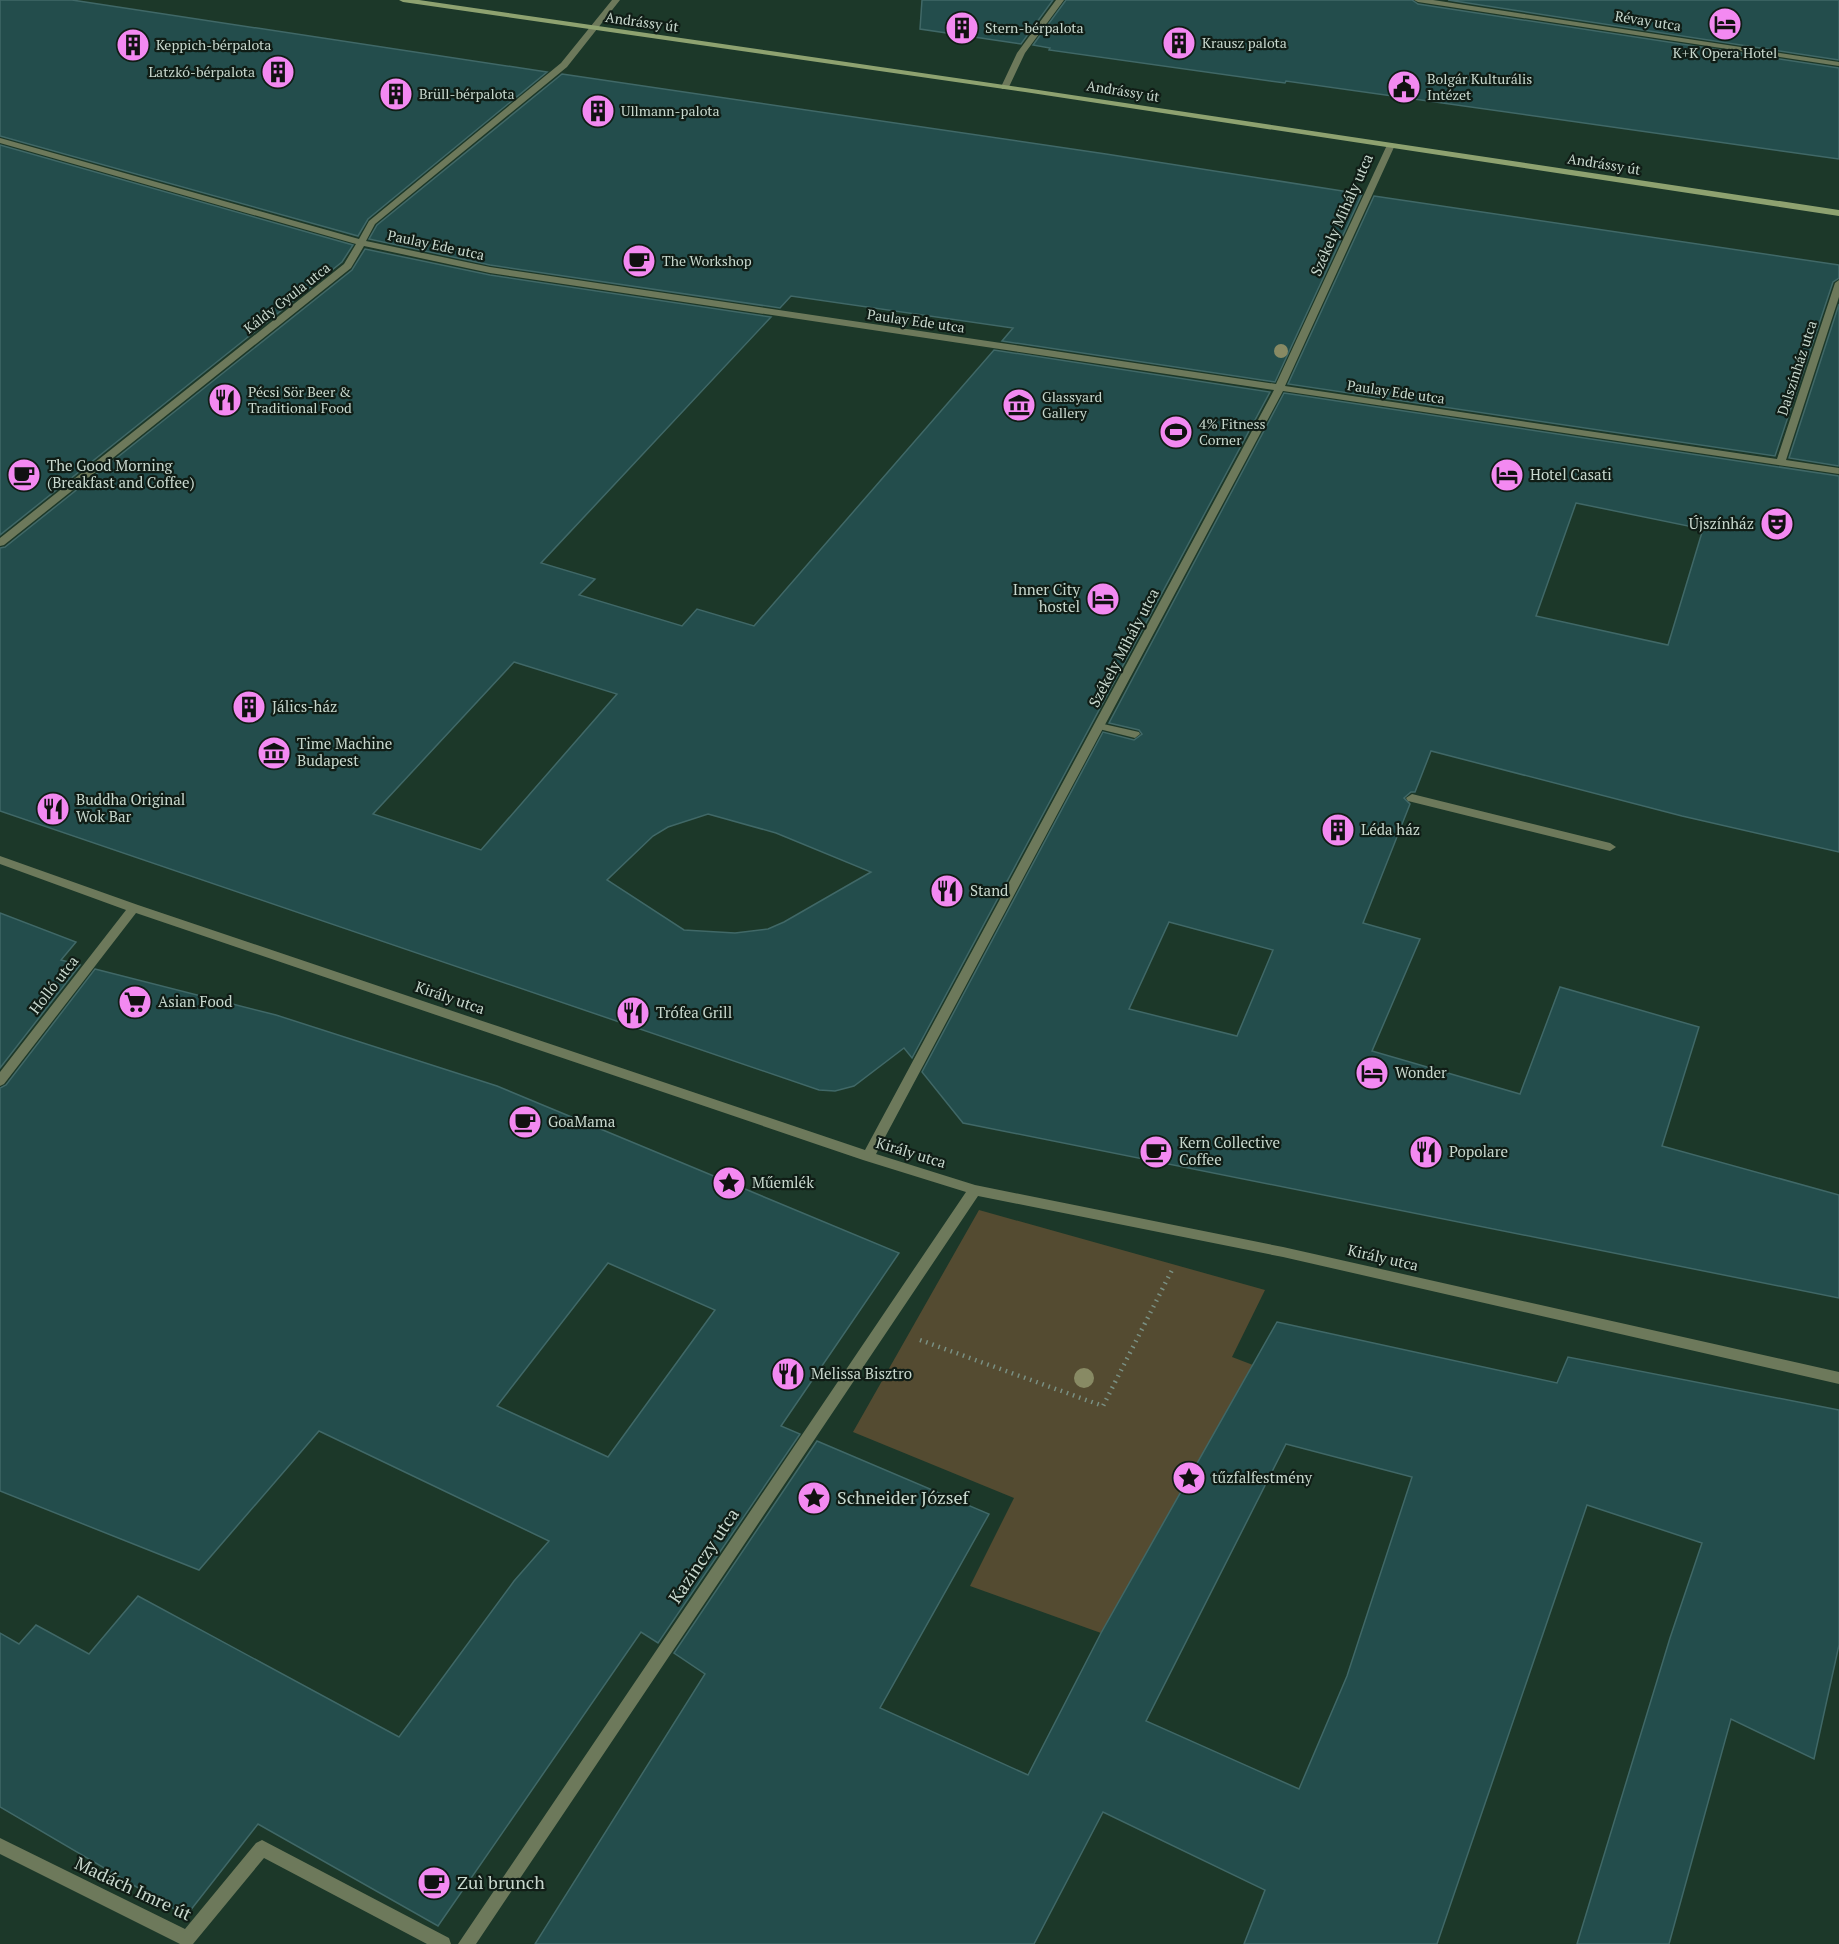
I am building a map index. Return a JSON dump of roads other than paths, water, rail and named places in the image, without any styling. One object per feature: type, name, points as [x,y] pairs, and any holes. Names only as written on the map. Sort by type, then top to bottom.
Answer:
[{"type":"main road","name":"Andrássy út","points":[[403,0],[591,29],[1005,87],[1839,213]]},
{"type":"street","name":"Káldy Gyula utca","points":[[0,543],[348,266],[372,223],[564,65],[616,0]]},
{"type":"street","points":[[1005,87],[1021,53],[1060,0]]},
{"type":"street","name":"Révay utca","points":[[1418,0],[1839,64]]},
{"type":"street","name":"Paulay Ede utca","points":[[0,140],[362,243],[546,280],[1839,471]]},
{"type":"street","name":"Székely Mihály utca","points":[[868,1157],[1280,389],[1390,145]]},
{"type":"street","name":"Dalszínház utca","points":[[1781,462],[1839,283]]},
{"type":"street","points":[[1099,726],[1135,734]]},
{"type":"street","points":[[1412,798],[1610,847]]},
{"type":"street","name":"Király utca","points":[[0,860],[134,908],[868,1157],[975,1190],[1283,1252],[1839,1378]]},
{"type":"street","name":"Holló utca","points":[[0,1081],[134,908]]},
{"type":"street","name":"Kazinczy utca","points":[[466,1944],[975,1190]]},
{"type":"street","name":"Madách Imre út","points":[[0,1846],[187,1939],[262,1848],[443,1944]]},
{"type":"place","name":"K+K Opera Hotel","points":[[1725,24]]},
{"type":"place","name":"Stern-bérpalota","points":[[962,28]]},
{"type":"place","name":"Krausz palota","points":[[1179,43]]},
{"type":"place","name":"Keppich-bérpalota","points":[[133,45]]},
{"type":"place","name":"Latzkó-bérpalota","points":[[278,72]]},
{"type":"place","name":"Bolgár Kulturális Intézet","points":[[1404,87]]},
{"type":"place","name":"Brüll-bérpalota","points":[[396,94]]},
{"type":"place","name":"Ullmann-palota","points":[[598,111]]},
{"type":"place","name":"The Workshop","points":[[639,261]]},
{"type":"place","name":"Pécsi Sör Beer & Traditional Food","points":[[225,400]]},
{"type":"place","name":"Glassyard Gallery","points":[[1019,405]]},
{"type":"place","name":"4% Fitness Corner","points":[[1176,432]]},
{"type":"place","name":"The Good Morning (Breakfast and Coffee)","points":[[24,475]]},
{"type":"place","name":"Hotel Casati","points":[[1507,475]]},
{"type":"place","name":"Újszínház","points":[[1777,524]]},
{"type":"place","name":"Inner City hostel","points":[[1103,599]]},
{"type":"place","name":"Jálics-ház","points":[[249,707]]},
{"type":"place","name":"Time Machine Budapest","points":[[274,753]]},
{"type":"place","name":"Buddha Original Wok Bar","points":[[53,809]]},
{"type":"place","name":"Léda ház","points":[[1338,830]]},
{"type":"place","name":"Stand","points":[[947,891]]},
{"type":"place","name":"Asian Food","points":[[135,1002]]},
{"type":"place","name":"Trófea Grill","points":[[633,1013]]},
{"type":"place","name":"Wonder","points":[[1372,1073]]},
{"type":"place","name":"GoaMama","points":[[525,1122]]},
{"type":"place","name":"Kern Collective Coffee","points":[[1156,1152]]},
{"type":"place","name":"Popolare","points":[[1426,1152]]},
{"type":"place","name":"Műemlék","points":[[729,1183]]},
{"type":"place","name":"Melissa Bisztro","points":[[788,1374]]},
{"type":"place","name":"tűzfalfestmény","points":[[1189,1478]]},
{"type":"place","name":"Schneider József","points":[[814,1498]]},
{"type":"place","name":"Zuì brunch","points":[[434,1883]]}]
